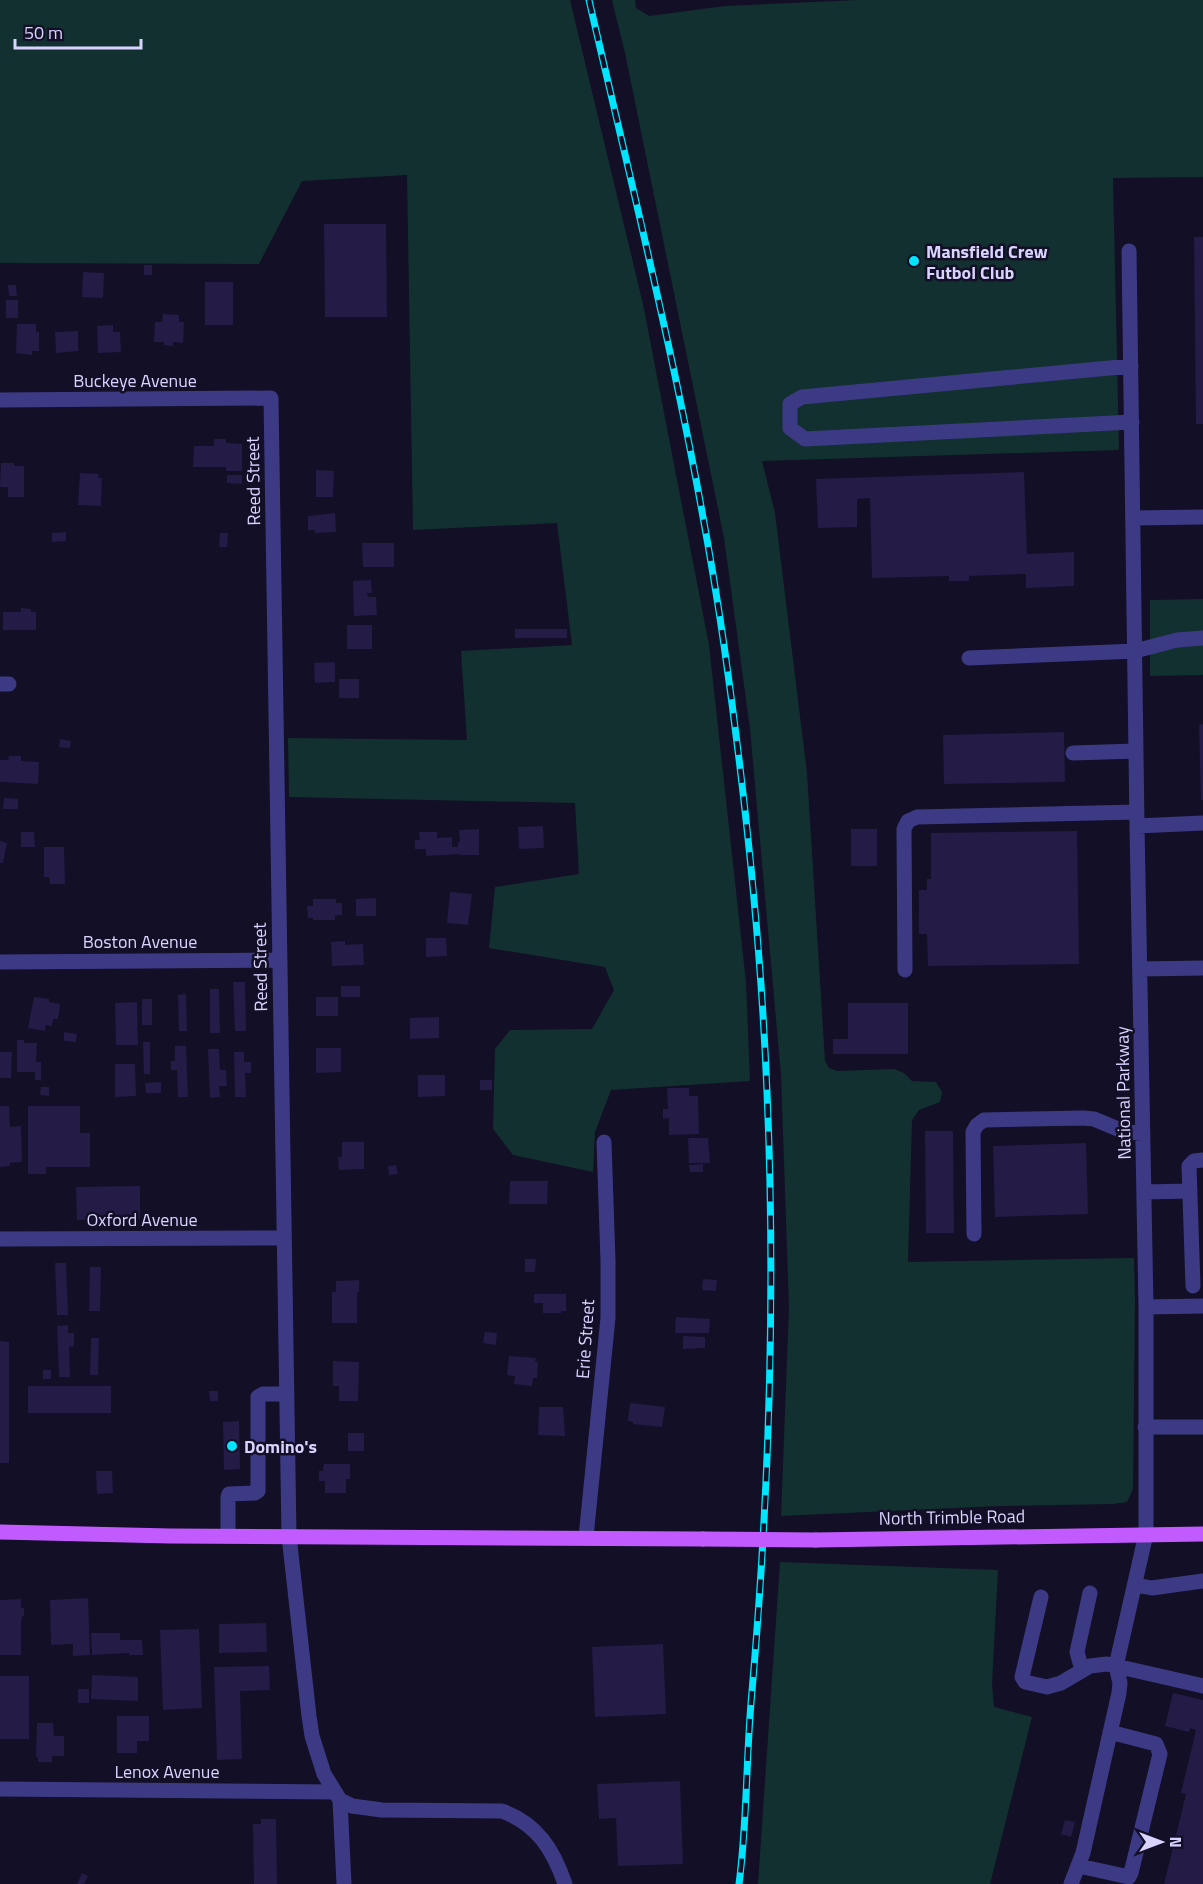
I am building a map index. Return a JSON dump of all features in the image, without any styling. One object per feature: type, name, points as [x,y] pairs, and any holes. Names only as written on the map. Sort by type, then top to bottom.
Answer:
[{"type":"main road","name":"North Trimble Road","points":[[0,1532],[816,1540],[1203,1534]]},
{"type":"street","name":"National Parkway","points":[[1071,1884],[1079,1866],[1119,1693],[1120,1683],[1116,1666],[1146,1534],[1146,1307],[1129,251]]},
{"type":"street","points":[[1131,366],[802,397],[790,404],[790,428],[805,439],[1132,422]]},
{"type":"street","name":"Buckeye Avenue","points":[[0,400],[271,398]]},
{"type":"street","name":"Reed Street","points":[[271,398],[289,1536],[309,1716],[318,1757],[337,1796]]},
{"type":"street","points":[[1133,518],[1203,517]]},
{"type":"street","points":[[969,658],[1135,651],[1177,640],[1203,638]]},
{"type":"street","points":[[1073,753],[1136,752]]},
{"type":"street","points":[[905,970],[904,829],[908,821],[917,817],[1137,819],[1203,823]]},
{"type":"street","name":"Boston Avenue","points":[[0,962],[280,960]]},
{"type":"street","points":[[1140,969],[1203,968]]},
{"type":"street","points":[[974,1234],[973,1132],[984,1120],[1083,1118],[1094,1119],[1125,1132],[1143,1133]]},
{"type":"street","name":"Erie Street","points":[[586,1537],[608,1318],[604,1142]]},
{"type":"street","points":[[1193,1286],[1190,1162],[1203,1160]]},
{"type":"street","points":[[1144,1192],[1190,1191]]},
{"type":"street","name":"Oxford Avenue","points":[[0,1239],[284,1238]]},
{"type":"street","points":[[1146,1307],[1203,1306]]},
{"type":"street","points":[[228,1536],[229,1494],[258,1491],[258,1397],[263,1394],[287,1394]]},
{"type":"street","points":[[1145,1427],[1203,1427]]},
{"type":"street","points":[[1136,1585],[1152,1588],[1203,1581]]},
{"type":"street","points":[[1082,1670],[1077,1652],[1090,1593]]},
{"type":"street","points":[[1041,1597],[1022,1677],[1025,1682],[1047,1687],[1061,1683],[1082,1670],[1098,1664],[1203,1686]]},
{"type":"street","points":[[1079,1866],[1129,1877],[1160,1754],[1156,1744],[1110,1732]]},
{"type":"street","name":"Lenox Avenue","points":[[0,1789],[337,1796],[352,1806],[365,1808],[502,1811],[518,1817],[534,1829],[553,1853],[565,1884]]},
{"type":"street","points":[[337,1796],[344,1884]]},
{"type":"green space","points":[[0,0],[570,0],[643,304],[709,645],[746,982],[750,1081],[611,1090],[595,1132],[593,1172],[513,1155],[493,1129],[495,1049],[510,1030],[592,1029],[614,990],[605,967],[489,948],[495,887],[579,874],[575,803],[289,797],[288,738],[467,740],[461,651],[572,645],[557,523],[413,530],[407,175],[302,181],[259,264],[0,263]]},
{"type":"green space","points":[[612,0],[635,0],[636,8],[649,16],[725,6],[858,0],[1203,0],[1203,177],[1113,178],[1119,450],[762,461],[775,513],[807,773],[825,1061],[829,1068],[837,1071],[894,1069],[904,1073],[912,1081],[936,1082],[942,1092],[940,1102],[919,1110],[912,1120],[908,1262],[1134,1258],[1133,1489],[1127,1502],[781,1516],[789,1307],[781,1075],[750,729],[724,538],[625,53]]},
{"type":"green space","points":[[1203,599],[1203,675],[1150,676],[1150,600]]},
{"type":"green space","points":[[780,1562],[998,1570],[992,1684],[994,1707],[1032,1717],[990,1884],[758,1884]]},
{"type":"building","points":[[324,224],[386,224],[387,317],[325,317]]},
{"type":"building","points":[[1194,237],[1203,237],[1203,424],[1196,424]]},
{"type":"building","points":[[144,265],[152,265],[152,275],[144,275]]},
{"type":"building","points":[[83,272],[104,273],[103,298],[82,297]]},
{"type":"building","points":[[205,282],[233,282],[233,325],[205,325]]},
{"type":"building","points":[[8,285],[16,285],[17,296],[9,296]]},
{"type":"building","points":[[6,300],[18,300],[18,318],[6,318]]},
{"type":"building","points":[[163,314],[179,315],[179,322],[184,322],[183,343],[173,342],[173,346],[164,345],[164,342],[154,342],[155,322],[162,322]]},
{"type":"building","points":[[17,324],[36,324],[36,332],[39,332],[39,351],[32,351],[32,355],[16,353]]},
{"type":"building","points":[[113,325],[113,332],[120,332],[121,352],[98,353],[97,326]]},
{"type":"building","points":[[78,331],[78,351],[56,353],[55,332]]},
{"type":"building","points":[[214,439],[226,439],[226,443],[242,444],[242,471],[226,471],[226,467],[193,467],[194,446],[214,446]]},
{"type":"building","points":[[1,463],[24,466],[24,497],[8,497],[8,487],[0,487]]},
{"type":"building","points":[[316,470],[334,471],[333,497],[316,497]]},
{"type":"building","points":[[1024,472],[1027,554],[1074,552],[1074,586],[1026,588],[1026,574],[969,576],[969,581],[949,581],[949,576],[872,578],[870,498],[857,499],[857,527],[818,528],[816,479]]},
{"type":"building","points":[[80,473],[99,474],[98,478],[102,478],[101,506],[78,505]]},
{"type":"building","points":[[227,475],[242,475],[242,484],[227,483]]},
{"type":"building","points":[[335,513],[336,532],[315,533],[315,530],[308,530],[308,516]]},
{"type":"building","points":[[66,532],[66,541],[52,542],[52,533]]},
{"type":"building","points":[[220,533],[228,533],[227,547],[219,547]]},
{"type":"building","points":[[362,543],[394,543],[394,567],[363,567]]},
{"type":"building","points":[[371,580],[372,593],[367,593],[368,597],[376,597],[377,615],[354,616],[353,581]]},
{"type":"building","points":[[21,608],[36,612],[36,630],[3,630],[3,612],[21,612]]},
{"type":"building","points":[[347,625],[372,625],[372,649],[347,649]]},
{"type":"building","points":[[515,629],[567,629],[567,638],[515,638]]},
{"type":"building","points":[[335,662],[335,682],[315,683],[314,663]]},
{"type":"building","points":[[339,679],[359,679],[359,698],[339,698]]},
{"type":"building","points":[[1203,724],[1203,800],[1201,800],[1199,725]]},
{"type":"building","points":[[1064,732],[1065,782],[944,784],[943,735]]},
{"type":"building","points":[[60,739],[71,741],[70,748],[59,747]]},
{"type":"building","points":[[9,756],[21,756],[21,761],[39,762],[38,784],[0,782],[0,760],[8,760]]},
{"type":"building","points":[[4,798],[18,799],[18,809],[3,809]]},
{"type":"building","points":[[543,826],[544,848],[519,849],[518,827]]},
{"type":"building","points":[[479,829],[479,855],[426,856],[426,849],[415,849],[415,840],[420,840],[419,832],[437,832],[437,838],[452,837],[452,847],[458,847],[459,830]]},
{"type":"building","points":[[851,829],[877,829],[877,866],[851,866]]},
{"type":"building","points":[[1077,831],[1079,964],[928,966],[927,934],[919,934],[919,890],[927,890],[927,879],[931,879],[931,833]]},
{"type":"building","points":[[21,832],[34,832],[35,847],[21,847]]},
{"type":"building","points":[[0,841],[7,843],[3,863],[0,863]]},
{"type":"building","points":[[44,847],[64,847],[65,884],[50,884],[49,877],[44,877]]},
{"type":"building","points":[[450,892],[472,894],[468,925],[447,923]]},
{"type":"building","points":[[376,898],[376,916],[356,916],[356,899]]},
{"type":"building","points":[[313,899],[336,899],[336,903],[342,903],[342,915],[335,915],[335,920],[308,918],[307,906],[313,906]]},
{"type":"building","points":[[426,938],[446,938],[447,956],[426,957]]},
{"type":"building","points":[[345,941],[345,945],[363,944],[364,965],[332,966],[331,942]]},
{"type":"building","points":[[233,982],[245,982],[246,1031],[235,1031]]},
{"type":"building","points":[[341,986],[360,986],[360,997],[341,997]]},
{"type":"building","points":[[210,989],[219,989],[220,1033],[210,1033]]},
{"type":"building","points":[[186,994],[187,1031],[179,1031],[178,995]]},
{"type":"building","points":[[34,997],[49,999],[49,1002],[60,1004],[58,1019],[53,1019],[52,1026],[46,1025],[45,1031],[28,1028]]},
{"type":"building","points":[[316,997],[338,997],[338,1016],[316,1016]]},
{"type":"building","points":[[142,999],[152,999],[152,1025],[142,1025]]},
{"type":"building","points":[[137,1002],[138,1045],[116,1045],[115,1003]]},
{"type":"building","points":[[848,1003],[908,1003],[908,1054],[833,1054],[833,1039],[848,1039]]},
{"type":"building","points":[[439,1017],[439,1038],[410,1039],[410,1018]]},
{"type":"building","points":[[64,1032],[77,1034],[76,1042],[64,1041]]},
{"type":"building","points":[[17,1040],[24,1040],[24,1043],[37,1043],[36,1062],[41,1062],[41,1080],[35,1080],[35,1072],[17,1072]]},
{"type":"building","points":[[143,1042],[150,1042],[150,1074],[144,1074]]},
{"type":"building","points":[[175,1046],[186,1046],[188,1097],[178,1097],[177,1070],[171,1070],[171,1061],[175,1061]]},
{"type":"building","points":[[316,1048],[341,1048],[341,1072],[316,1073]]},
{"type":"building","points":[[208,1049],[219,1049],[220,1070],[226,1070],[227,1086],[219,1086],[220,1097],[210,1098]]},
{"type":"building","points":[[0,1052],[12,1052],[11,1078],[0,1078]]},
{"type":"building","points":[[234,1052],[244,1052],[244,1062],[251,1062],[251,1073],[245,1073],[246,1097],[235,1097]]},
{"type":"building","points":[[115,1064],[135,1064],[136,1096],[115,1097]]},
{"type":"building","points":[[418,1075],[445,1075],[445,1096],[418,1097]]},
{"type":"building","points":[[480,1080],[492,1080],[492,1090],[480,1090]]},
{"type":"building","points":[[161,1082],[161,1093],[146,1093],[145,1083]]},
{"type":"building","points":[[41,1087],[49,1087],[49,1096],[40,1095]]},
{"type":"building","points":[[667,1088],[689,1088],[689,1096],[698,1096],[699,1134],[669,1135],[669,1118],[663,1119],[663,1109],[668,1109]]},
{"type":"building","points":[[0,1106],[9,1106],[10,1127],[21,1126],[22,1162],[0,1167]]},
{"type":"building","points":[[28,1106],[80,1106],[80,1133],[90,1133],[90,1167],[46,1167],[46,1174],[28,1174]]},
{"type":"building","points":[[925,1131],[953,1131],[954,1233],[926,1233]]},
{"type":"building","points":[[688,1138],[708,1138],[710,1163],[689,1163]]},
{"type":"building","points":[[342,1142],[364,1142],[364,1169],[339,1170],[338,1157],[342,1157]]},
{"type":"building","points":[[1086,1143],[1088,1214],[995,1217],[993,1146]]},
{"type":"building","points":[[703,1164],[703,1172],[690,1172],[689,1165]]},
{"type":"building","points":[[396,1165],[398,1174],[389,1175],[388,1166]]},
{"type":"building","points":[[510,1181],[548,1181],[547,1204],[509,1204]]},
{"type":"building","points":[[140,1186],[140,1219],[77,1220],[76,1187]]},
{"type":"building","points":[[525,1259],[536,1259],[535,1272],[525,1272]]},
{"type":"building","points":[[55,1263],[66,1263],[68,1315],[57,1315]]},
{"type":"building","points":[[90,1267],[101,1267],[100,1311],[89,1311]]},
{"type":"building","points":[[703,1279],[717,1280],[716,1291],[702,1290]]},
{"type":"building","points":[[359,1280],[357,1323],[332,1323],[332,1292],[336,1292],[336,1281]]},
{"type":"building","points":[[534,1294],[566,1294],[566,1311],[543,1313],[543,1303],[534,1303]]},
{"type":"building","points":[[676,1317],[710,1319],[709,1333],[675,1333]]},
{"type":"building","points":[[68,1325],[68,1333],[74,1333],[74,1346],[69,1347],[70,1377],[59,1377],[57,1326]]},
{"type":"building","points":[[485,1332],[497,1333],[496,1345],[483,1343]]},
{"type":"building","points":[[683,1336],[705,1337],[705,1348],[683,1349]]},
{"type":"building","points":[[91,1338],[99,1338],[98,1375],[90,1375]]},
{"type":"building","points":[[0,1341],[9,1342],[9,1463],[0,1463]]},
{"type":"building","points":[[509,1356],[536,1358],[537,1378],[533,1378],[532,1386],[514,1384],[515,1376],[507,1375]]},
{"type":"building","points":[[333,1361],[359,1362],[358,1401],[339,1401],[339,1386],[333,1386]]},
{"type":"building","points":[[43,1370],[51,1370],[51,1379],[43,1379]]},
{"type":"building","points":[[28,1386],[111,1386],[111,1413],[28,1413]]},
{"type":"building","points":[[209,1391],[218,1391],[218,1401],[210,1401]]},
{"type":"building","points":[[630,1403],[665,1407],[662,1427],[633,1424],[628,1421]]},
{"type":"building","points":[[539,1407],[563,1407],[565,1436],[538,1435]]},
{"type":"building","name":"Domino's","points":[[239,1421],[240,1469],[224,1470],[223,1422]]},
{"type":"building","points":[[348,1433],[364,1433],[364,1451],[348,1451]]},
{"type":"building","points":[[324,1464],[350,1464],[350,1479],[346,1479],[346,1493],[325,1493],[325,1481],[319,1481],[319,1471],[323,1471]]},
{"type":"building","points":[[96,1471],[112,1471],[113,1493],[97,1494]]},
{"type":"building","points":[[88,1598],[90,1655],[73,1656],[73,1644],[51,1645],[50,1600]]},
{"type":"building","points":[[21,1599],[24,1616],[22,1616],[21,1626],[21,1655],[0,1655],[0,1600]]},
{"type":"building","points":[[266,1623],[267,1652],[219,1653],[219,1624]]},
{"type":"building","points":[[199,1629],[202,1708],[163,1710],[160,1630]]},
{"type":"building","points":[[91,1633],[120,1633],[120,1640],[142,1640],[143,1655],[129,1655],[129,1653],[92,1655]]},
{"type":"building","points":[[663,1644],[666,1714],[595,1717],[592,1647]]},
{"type":"building","points":[[269,1666],[270,1690],[240,1691],[242,1759],[217,1760],[214,1667]]},
{"type":"building","points":[[92,1675],[138,1677],[138,1701],[91,1699]]},
{"type":"building","points":[[0,1676],[29,1676],[29,1739],[0,1739]]},
{"type":"building","points":[[78,1689],[89,1689],[89,1703],[78,1703]]},
{"type":"building","points":[[1173,1693],[1203,1700],[1203,1884],[1164,1884],[1186,1794],[1181,1793],[1196,1730],[1190,1728],[1189,1732],[1165,1726]]},
{"type":"building","points":[[117,1716],[149,1716],[149,1741],[137,1741],[137,1753],[117,1753]]},
{"type":"building","points":[[37,1723],[53,1723],[54,1736],[64,1736],[64,1756],[52,1756],[52,1762],[38,1762],[38,1757],[36,1757]]},
{"type":"building","points":[[680,1781],[683,1864],[618,1866],[616,1818],[599,1819],[597,1784]]},
{"type":"building","points":[[261,1819],[276,1819],[277,1884],[254,1884],[253,1824],[261,1824]]},
{"type":"building","points":[[1065,1820],[1075,1822],[1071,1837],[1061,1834]]},
{"type":"building","points":[[82,1873],[88,1876],[84,1884],[77,1884]]},
{"type":"railway","points":[[589,0],[663,321],[697,483],[732,701],[756,924],[770,1168],[771,1321],[762,1551],[749,1726],[744,1839],[739,1884]]},
{"type":"place","name":"Mansfield Crew Futbol Club","points":[[914,261]]},
{"type":"place","name":"Domino's","points":[[232,1446]]}]
